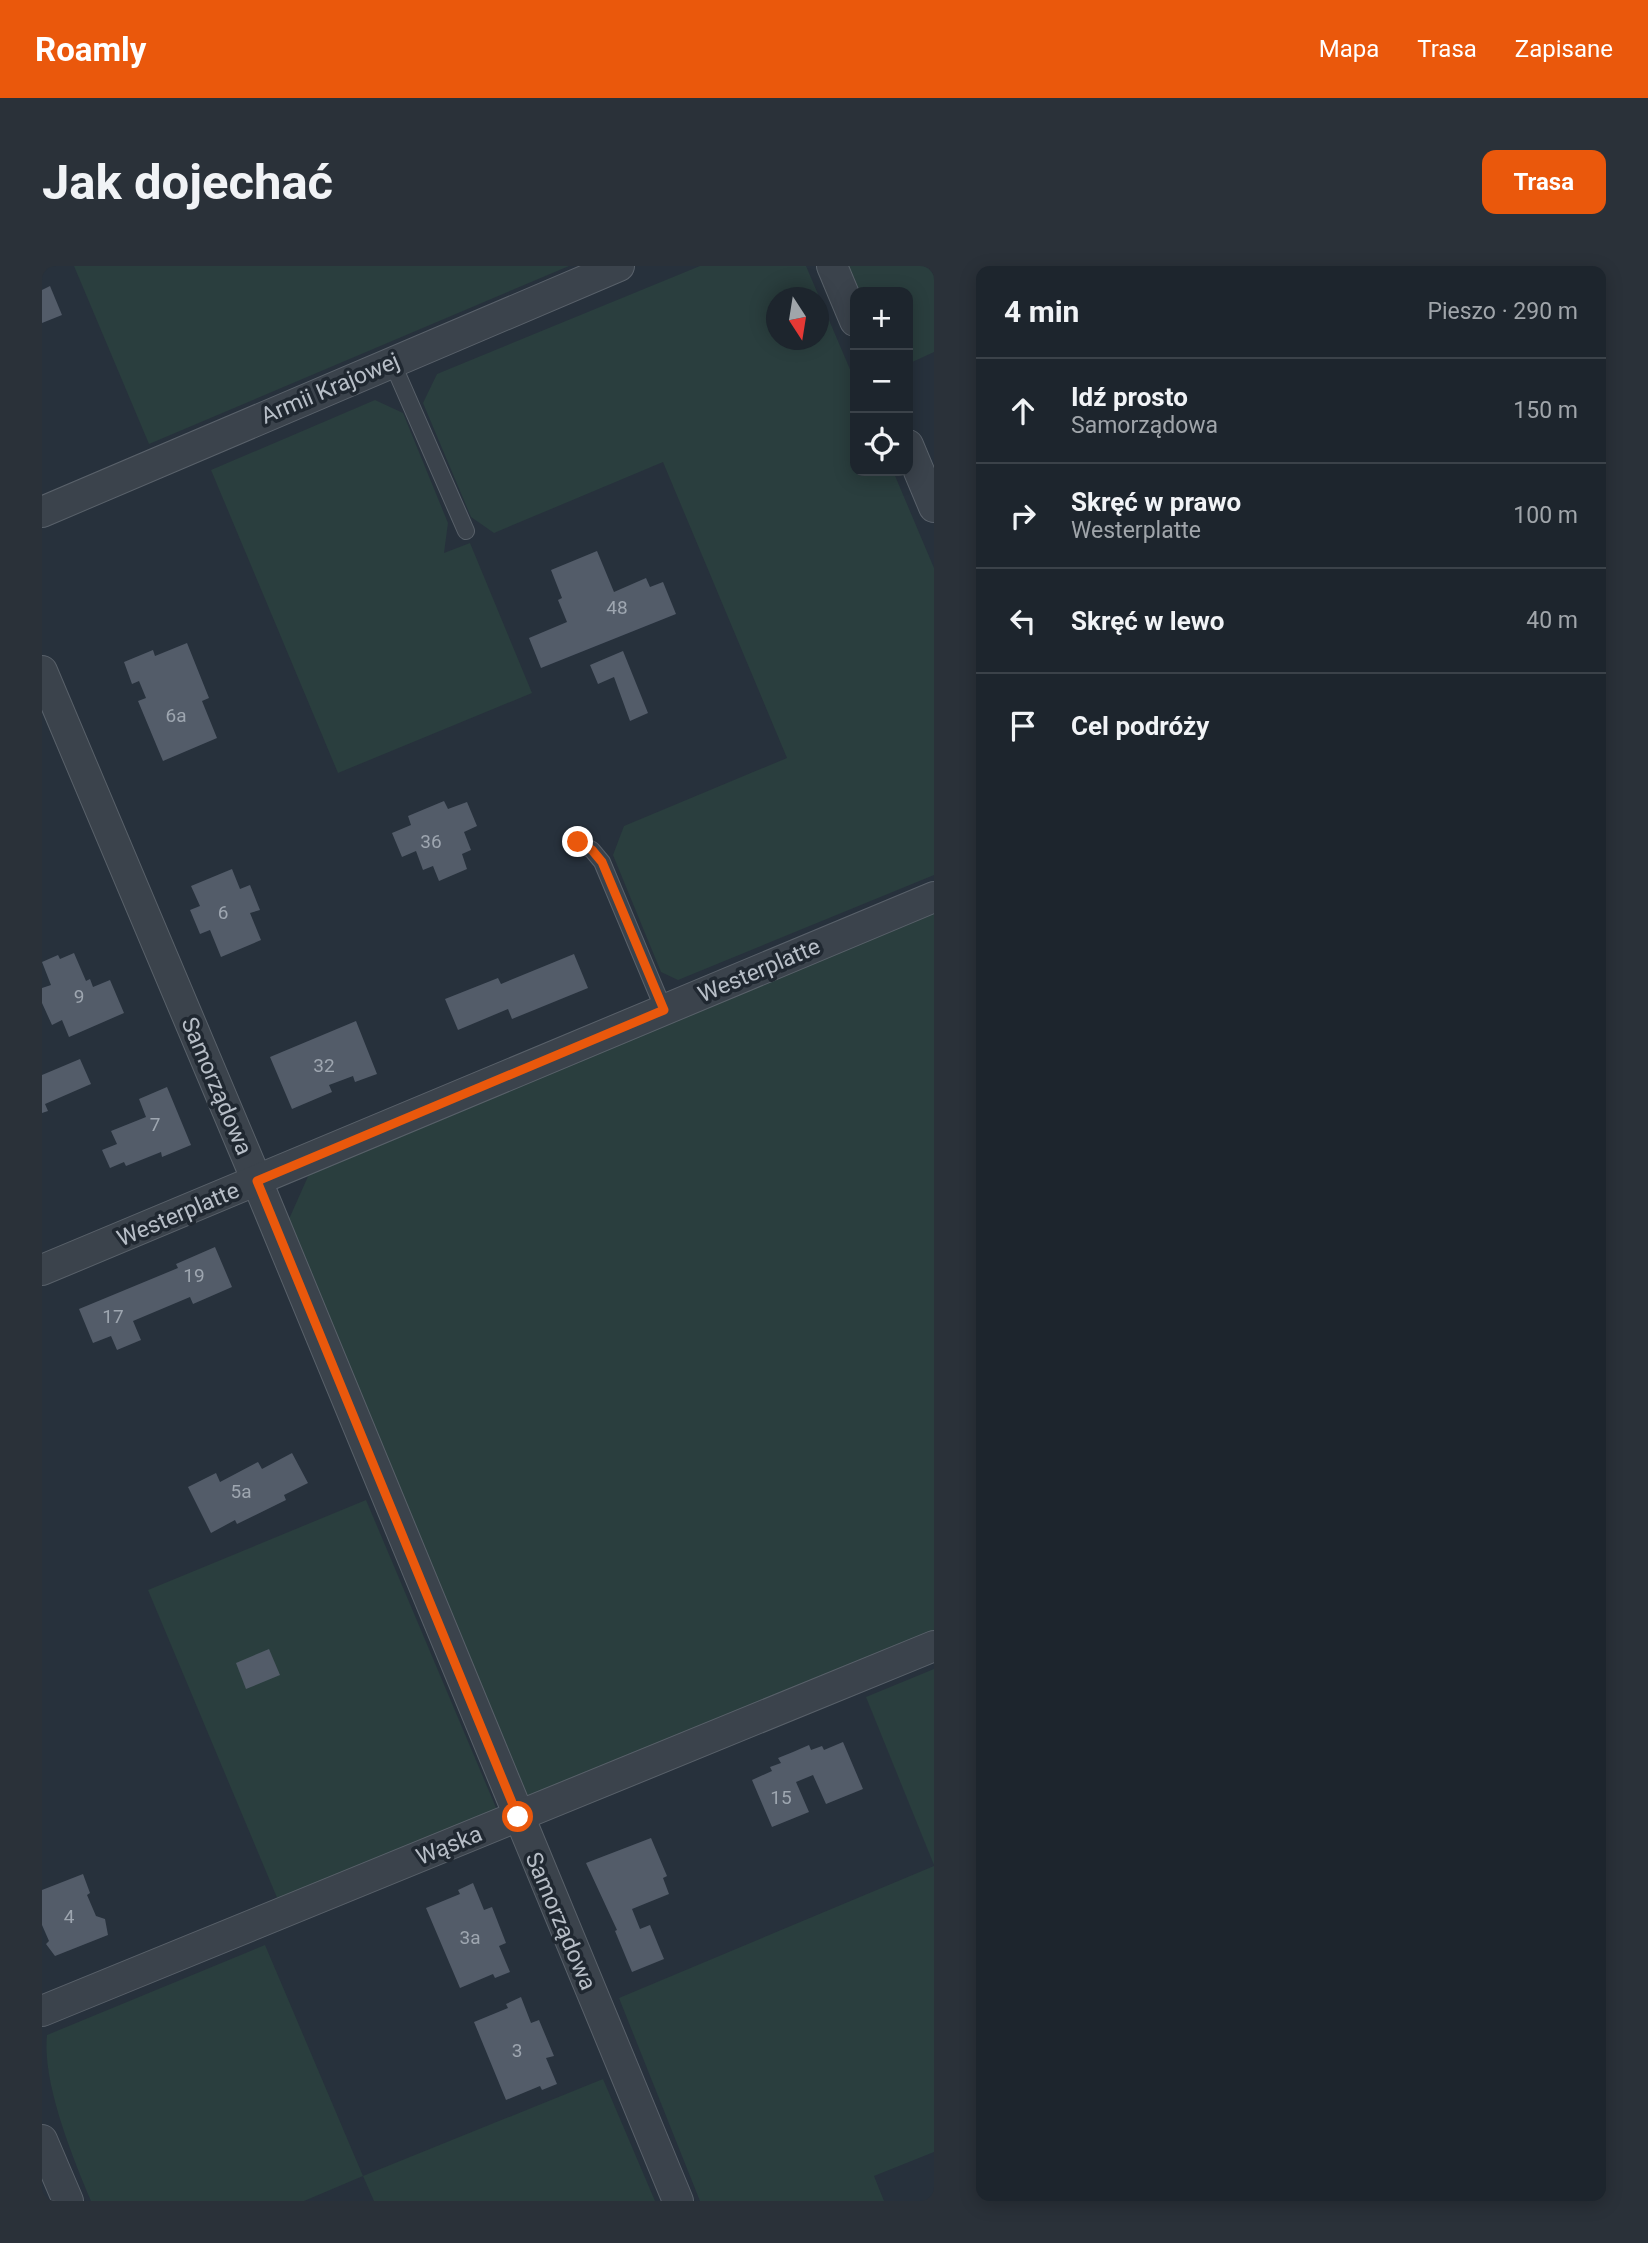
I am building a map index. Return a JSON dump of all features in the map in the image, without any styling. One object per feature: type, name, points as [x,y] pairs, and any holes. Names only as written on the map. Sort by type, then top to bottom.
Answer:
[{"type":"street","name":"Armii Krajowej","points":[[42,512],[619,266]]},
{"type":"street","points":[[832,266],[850,309]]},
{"type":"street","points":[[913,457],[934,507]]},
{"type":"street","name":"Samorządowa","points":[[42,671],[257,1181],[678,2201]]},
{"type":"street","name":"Westerplatte","points":[[42,1270],[934,897]]},
{"type":"street","name":"Wąska","points":[[42,2011],[934,1646]]},
{"type":"street","points":[[42,2140],[68,2201]]},
{"type":"lane","points":[[391,362],[466,531]]},
{"type":"lane","points":[[578,842],[592,850],[602,862],[664,1010]]},
{"type":"green space","points":[[74,266],[569,266],[149,444]]},
{"type":"green space","points":[[700,266],[806,266],[815,287],[766,287],[766,350],[829,350],[829,320],[850,369],[850,476],[895,476],[934,568],[934,875],[678,980],[661,972],[613,855],[624,826],[787,758],[663,462],[494,533],[471,517],[423,403],[437,374]]},
{"type":"green space","points":[[842,266],[934,266],[934,352],[913,362],[913,287],[852,287]]},
{"type":"green space","points":[[375,400],[403,413],[448,523],[444,553],[470,543],[532,693],[338,773],[211,470]]},
{"type":"green space","points":[[934,914],[934,1630],[528,1797],[289,1219],[310,1172]]},
{"type":"green space","points":[[366,1500],[497,1810],[278,1900],[148,1590]]},
{"type":"green space","points":[[934,1669],[934,1865],[866,1697]]},
{"type":"green space","points":[[934,1866],[934,2152],[874,2176],[884,2201],[700,2201],[619,1998]]},
{"type":"green space","points":[[265,1945],[363,2176],[304,2201],[91,2201],[60,2119],[49,2074],[47,2035]]},
{"type":"green space","points":[[603,2079],[655,2201],[374,2201],[363,2176]]},
{"type":"building","points":[[50,286],[62,315],[42,323],[42,290]]},
{"type":"building","points":[[597,551],[614,592],[646,578],[650,587],[663,582],[676,614],[541,668],[529,638],[567,622],[558,600],[562,598],[551,570]]},
{"type":"building","points":[[187,643],[209,698],[202,701],[217,738],[163,761],[138,701],[146,698],[139,681],[132,684],[124,662],[153,650],[155,656]]},
{"type":"building","points":[[623,651],[648,713],[630,721],[614,677],[598,684],[590,665]]},
{"type":"building","points":[[444,801],[448,809],[467,802],[477,826],[464,832],[471,850],[462,854],[467,869],[439,881],[433,866],[423,870],[416,851],[402,857],[392,833],[411,825],[408,816]]},
{"type":"building","points":[[232,869],[240,889],[250,885],[260,910],[250,913],[261,940],[221,957],[210,930],[200,934],[190,910],[200,906],[191,886]]},
{"type":"building","points":[[74,953],[86,981],[90,979],[93,987],[110,980],[124,1013],[69,1037],[62,1020],[52,1025],[42,1003],[42,988],[51,985],[42,962],[58,955],[60,959]]},
{"type":"building","points":[[574,954],[588,988],[512,1019],[508,1009],[458,1030],[445,999],[498,978],[501,984]]},
{"type":"building","points":[[356,1021],[377,1074],[355,1082],[353,1076],[329,1085],[332,1092],[292,1109],[270,1057]]},
{"type":"building","points":[[80,1059],[91,1084],[45,1104],[48,1111],[42,1113],[42,1075]]},
{"type":"building","points":[[167,1087],[191,1145],[162,1157],[161,1152],[126,1166],[124,1162],[110,1168],[102,1150],[117,1144],[111,1131],[146,1117],[139,1099]]},
{"type":"building","points":[[215,1247],[232,1287],[193,1304],[190,1297],[133,1321],[141,1340],[117,1350],[111,1336],[93,1343],[79,1309],[178,1268],[176,1264]]},
{"type":"building","points":[[292,1453],[308,1483],[284,1495],[286,1500],[237,1524],[235,1520],[211,1533],[188,1487],[216,1473],[220,1482],[258,1462],[262,1469]]},
{"type":"building","points":[[269,1649],[280,1675],[246,1689],[236,1663]]},
{"type":"building","points":[[843,1742],[863,1789],[826,1804],[813,1775],[796,1782],[809,1812],[772,1827],[752,1780],[772,1771],[770,1767],[781,1763],[778,1758],[809,1745],[811,1750],[822,1746],[824,1750]]},
{"type":"building","points":[[651,1838],[667,1876],[663,1878],[669,1894],[632,1909],[640,1929],[650,1925],[664,1959],[632,1972],[615,1931],[617,1930],[586,1863]]},
{"type":"building","points":[[83,1874],[90,1893],[87,1895],[96,1916],[105,1919],[108,1935],[55,1956],[46,1944],[49,1941],[42,1925],[42,1890]]},
{"type":"building","points":[[473,1883],[484,1910],[492,1907],[506,1943],[499,1946],[510,1972],[495,1978],[493,1974],[460,1988],[426,1908],[460,1894],[458,1890]]},
{"type":"building","points":[[521,1997],[531,2023],[539,2020],[554,2056],[546,2058],[557,2084],[542,2090],[540,2086],[506,2100],[474,2022],[508,2008],[506,2004]]},
{"type":"route","points":[[518,1817],[257,1181],[664,1010],[602,862],[592,850],[578,842]]}]
